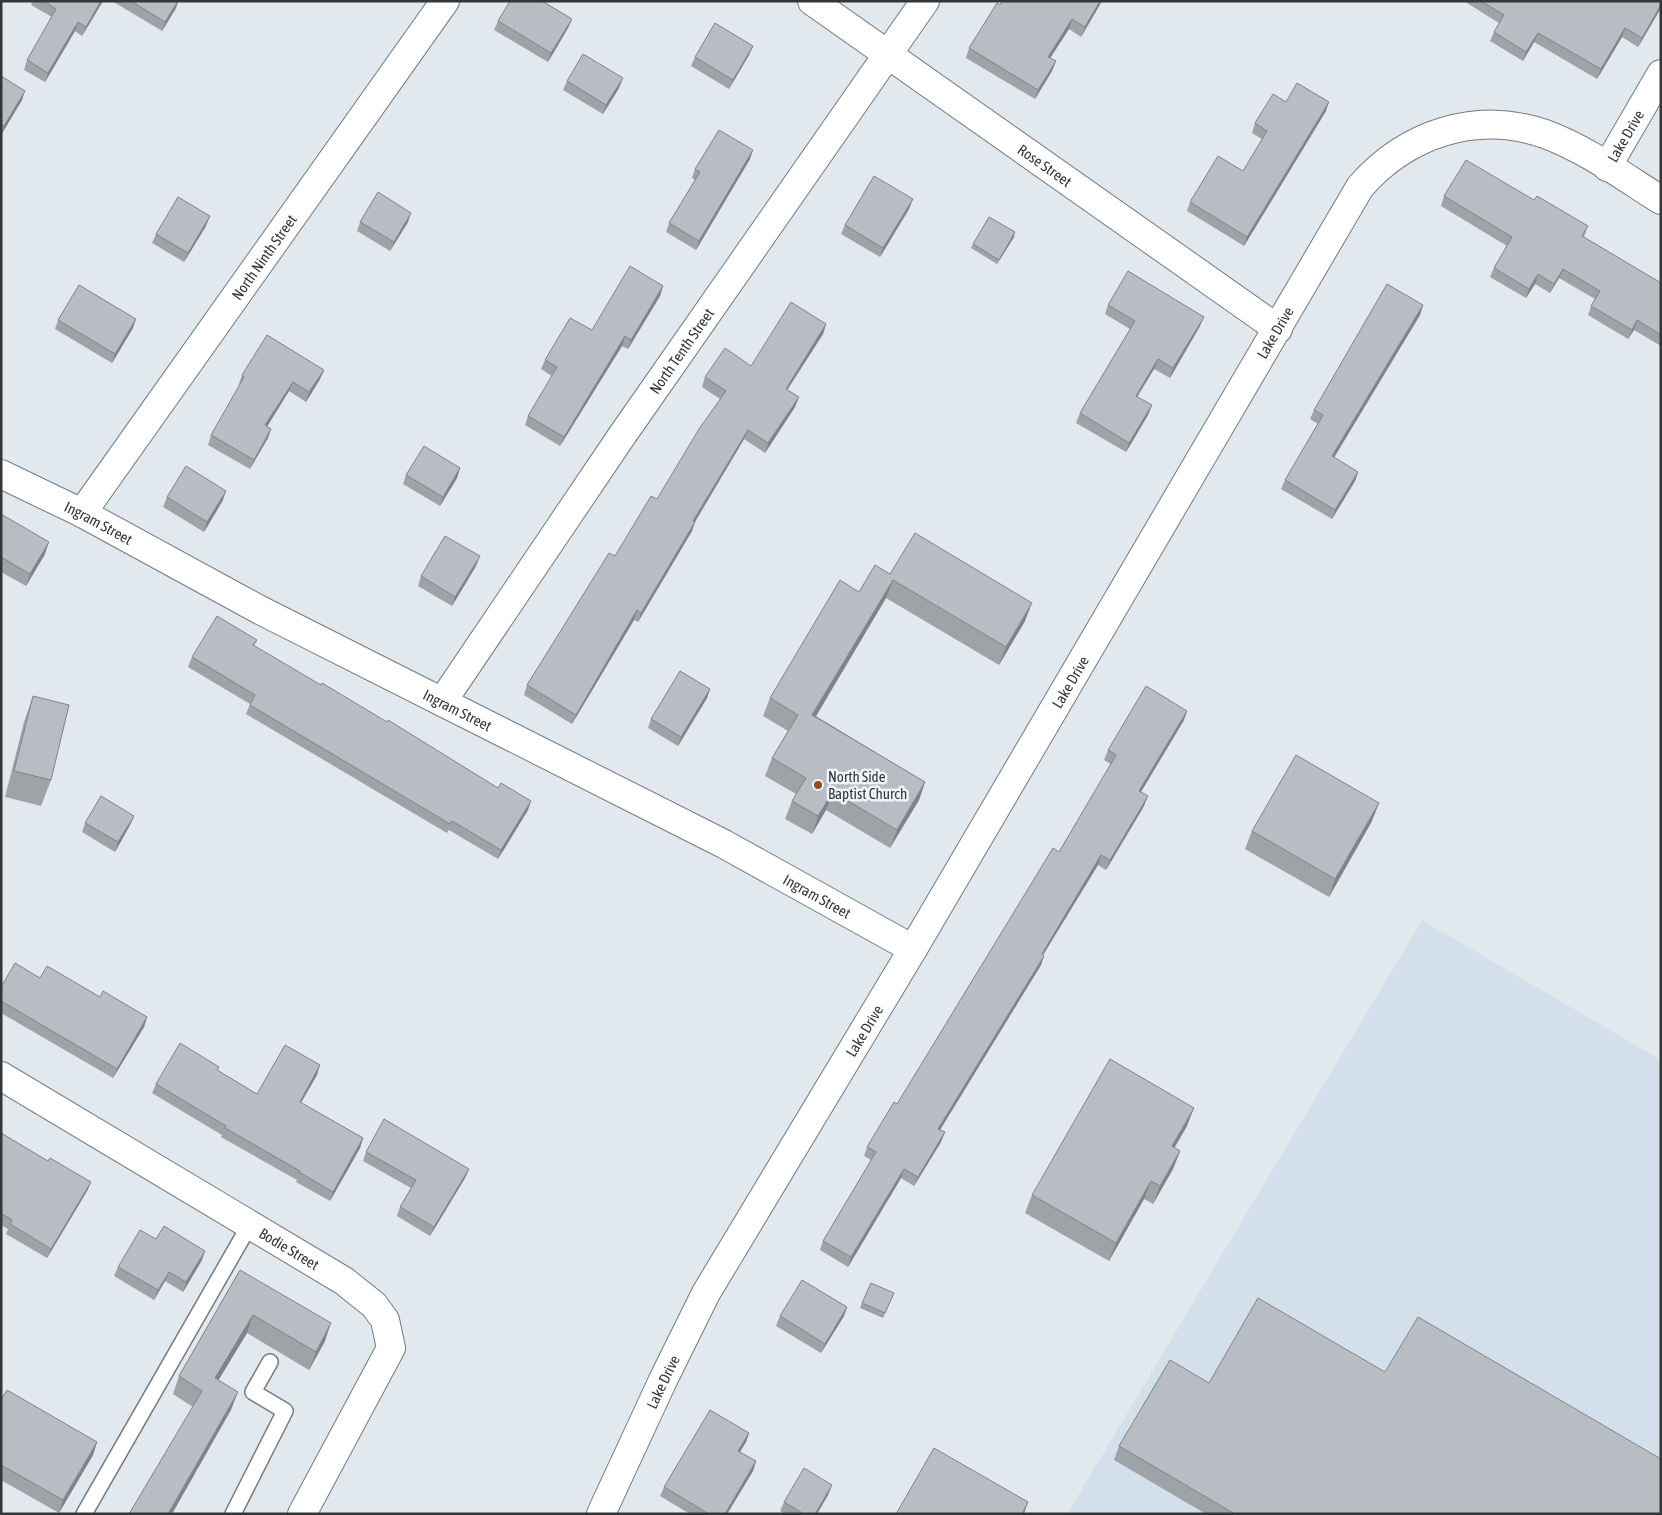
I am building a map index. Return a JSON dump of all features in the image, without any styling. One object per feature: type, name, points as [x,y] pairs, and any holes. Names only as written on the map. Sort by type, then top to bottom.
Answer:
[{"type":"street","name":"North Ninth Street","points":[[82,513],[445,1]]},
{"type":"street","name":"Rose Street","points":[[812,1],[1278,329]]},
{"type":"street","name":"North Tenth Street","points":[[442,702],[621,437],[925,1]]},
{"type":"street","name":"Lake Drive","points":[[601,1514],[663,1380],[706,1293],[913,949],[1360,187],[1395,154],[1424,137],[1439,132],[1485,124],[1514,127],[1544,134],[1607,167],[1661,74]]},
{"type":"street","points":[[1607,167],[1661,200]]},
{"type":"street","name":"Ingram Street","points":[[1,474],[82,513],[260,610],[724,844],[913,949]]},
{"type":"street","name":"Bodie Street","points":[[1,1076],[249,1226],[344,1281],[374,1305],[385,1320],[391,1348],[302,1514]]},
{"type":"lane","points":[[84,1514],[249,1226]]},
{"type":"lane","points":[[233,1514],[285,1411],[253,1392],[270,1362]]},
{"type":"shaded area","points":[[1422,920],[1661,1060],[1661,1514],[1067,1514]]},
{"type":"building","points":[[44,1],[101,1],[86,27],[78,22],[48,73],[27,60],[56,9]]},
{"type":"building","points":[[131,1],[178,1],[165,22]]},
{"type":"building","points":[[510,1],[542,1],[572,19],[551,53],[498,21]]},
{"type":"building","points":[[1002,1],[1100,1],[1085,27],[1072,19],[1048,57],[1056,61],[1038,90],[969,48],[997,3],[1000,5]]},
{"type":"building","points":[[1481,1],[1661,1],[1661,5],[1642,38],[1625,28],[1601,69],[1538,33],[1526,52],[1494,32],[1504,15]]},
{"type":"building","points":[[715,23],[753,46],[733,80],[695,57]]},
{"type":"building","points":[[583,54],[623,78],[606,105],[567,81]]},
{"type":"building","points":[[1,76],[25,91],[4,126],[1,124]]},
{"type":"building","points":[[1297,83],[1329,102],[1247,237],[1190,202],[1218,156],[1243,171],[1267,131],[1255,123],[1273,94],[1286,102]]},
{"type":"building","points":[[719,130],[753,150],[699,241],[669,223],[700,172],[695,169]]},
{"type":"building","points":[[1466,160],[1534,200],[1537,196],[1588,226],[1582,236],[1661,283],[1661,335],[1637,320],[1632,330],[1591,306],[1600,291],[1563,269],[1554,284],[1538,274],[1529,289],[1494,268],[1512,237],[1444,196]]},
{"type":"building","points":[[874,176],[913,199],[883,248],[845,225]]},
{"type":"building","points":[[378,192],[411,213],[394,242],[360,222]]},
{"type":"building","points":[[178,197],[210,216],[188,253],[156,234]]},
{"type":"building","points":[[989,217],[1015,232],[999,260],[973,244]]},
{"type":"building","points":[[630,266],[663,286],[631,340],[625,336],[564,437],[528,416],[557,367],[545,360],[570,318],[592,330]]},
{"type":"building","points":[[1128,271],[1204,317],[1173,368],[1158,359],[1136,396],[1152,405],[1129,443],[1080,413],[1135,321],[1108,305]]},
{"type":"building","points":[[1387,284],[1423,305],[1332,456],[1358,472],[1335,510],[1285,480],[1323,415],[1314,410]]},
{"type":"building","points":[[79,285],[136,319],[115,354],[58,320]]},
{"type":"building","points":[[791,302],[826,324],[786,389],[799,397],[768,443],[748,430],[693,521],[695,522],[641,613],[637,610],[576,715],[527,685],[609,553],[615,556],[651,496],[657,499],[699,429],[726,391],[705,377],[725,348],[751,366]]},
{"type":"building","points":[[267,335],[324,370],[309,392],[293,382],[265,425],[271,429],[254,460],[211,435],[244,377],[242,375]]},
{"type":"building","points":[[424,446],[460,468],[443,497],[406,475]]},
{"type":"building","points":[[186,466],[226,491],[207,522],[167,497]]},
{"type":"building","points":[[1,514],[49,542],[30,574],[1,557]]},
{"type":"building","points":[[915,533],[1032,603],[1006,647],[893,580],[812,715],[925,782],[897,830],[833,792],[818,816],[792,801],[806,778],[772,758],[798,715],[770,698],[840,580],[859,592],[875,565],[890,574]]},
{"type":"building","points":[[445,536],[480,556],[455,597],[421,576]]},
{"type":"building","points":[[217,616],[257,640],[253,645],[387,722],[388,720],[498,788],[501,783],[531,801],[501,850],[452,821],[450,824],[250,705],[255,695],[192,657]]},
{"type":"building","points":[[680,671],[710,689],[681,737],[651,719]]},
{"type":"building","points":[[1146,686],[1187,711],[1139,791],[1148,796],[1110,860],[1101,855],[1042,954],[1044,956],[938,1129],[945,1132],[918,1177],[904,1169],[851,1257],[823,1241],[876,1152],[867,1147],[894,1102],[897,1104],[1053,848],[1059,852],[1116,755],[1108,750]]},
{"type":"building","points":[[33,696],[69,705],[51,780],[14,771]]},
{"type":"building","points":[[1296,755],[1379,803],[1335,879],[1252,831]]},
{"type":"building","points":[[101,796],[134,816],[118,842],[85,823]]},
{"type":"building","points":[[15,963],[40,978],[47,966],[100,997],[103,991],[147,1017],[117,1069],[1,1001],[1,987]]},
{"type":"building","points":[[180,1043],[219,1067],[217,1070],[257,1094],[285,1045],[320,1065],[300,1102],[363,1138],[333,1192],[225,1128],[226,1126],[156,1084]]},
{"type":"building","points":[[1110,1059],[1194,1108],[1172,1146],[1180,1151],[1160,1186],[1151,1181],[1116,1243],[1032,1195]]},
{"type":"building","points":[[384,1119],[469,1169],[434,1227],[400,1207],[416,1180],[366,1152]]},
{"type":"building","points":[[1,1133],[48,1161],[50,1158],[91,1182],[51,1249],[10,1224],[12,1220],[1,1213]]},
{"type":"building","points":[[164,1226],[205,1251],[186,1282],[169,1272],[158,1290],[118,1267],[140,1230],[156,1239]]},
{"type":"building","points":[[240,1270],[331,1323],[316,1352],[253,1315],[215,1378],[238,1392],[168,1514],[129,1514],[202,1391],[179,1376]]},
{"type":"building","points":[[802,1280],[847,1307],[825,1344],[780,1316]]},
{"type":"building","points":[[871,1283],[894,1293],[885,1313],[862,1303]]},
{"type":"building","points":[[1258,1298],[1385,1372],[1418,1317],[1661,1459],[1660,1514],[1235,1514],[1119,1446],[1170,1360],[1209,1383]]},
{"type":"building","points":[[7,1390],[97,1442],[63,1500],[1,1465],[1,1400]]},
{"type":"building","points":[[710,1410],[749,1433],[738,1451],[756,1461],[725,1514],[709,1514],[664,1487]]},
{"type":"building","points":[[934,1448],[1028,1502],[1022,1514],[896,1514]]},
{"type":"building","points":[[804,1468],[832,1485],[815,1514],[804,1514],[784,1502]]},
{"type":"place","name":"North Side Baptist Church","points":[[818,785]]}]
